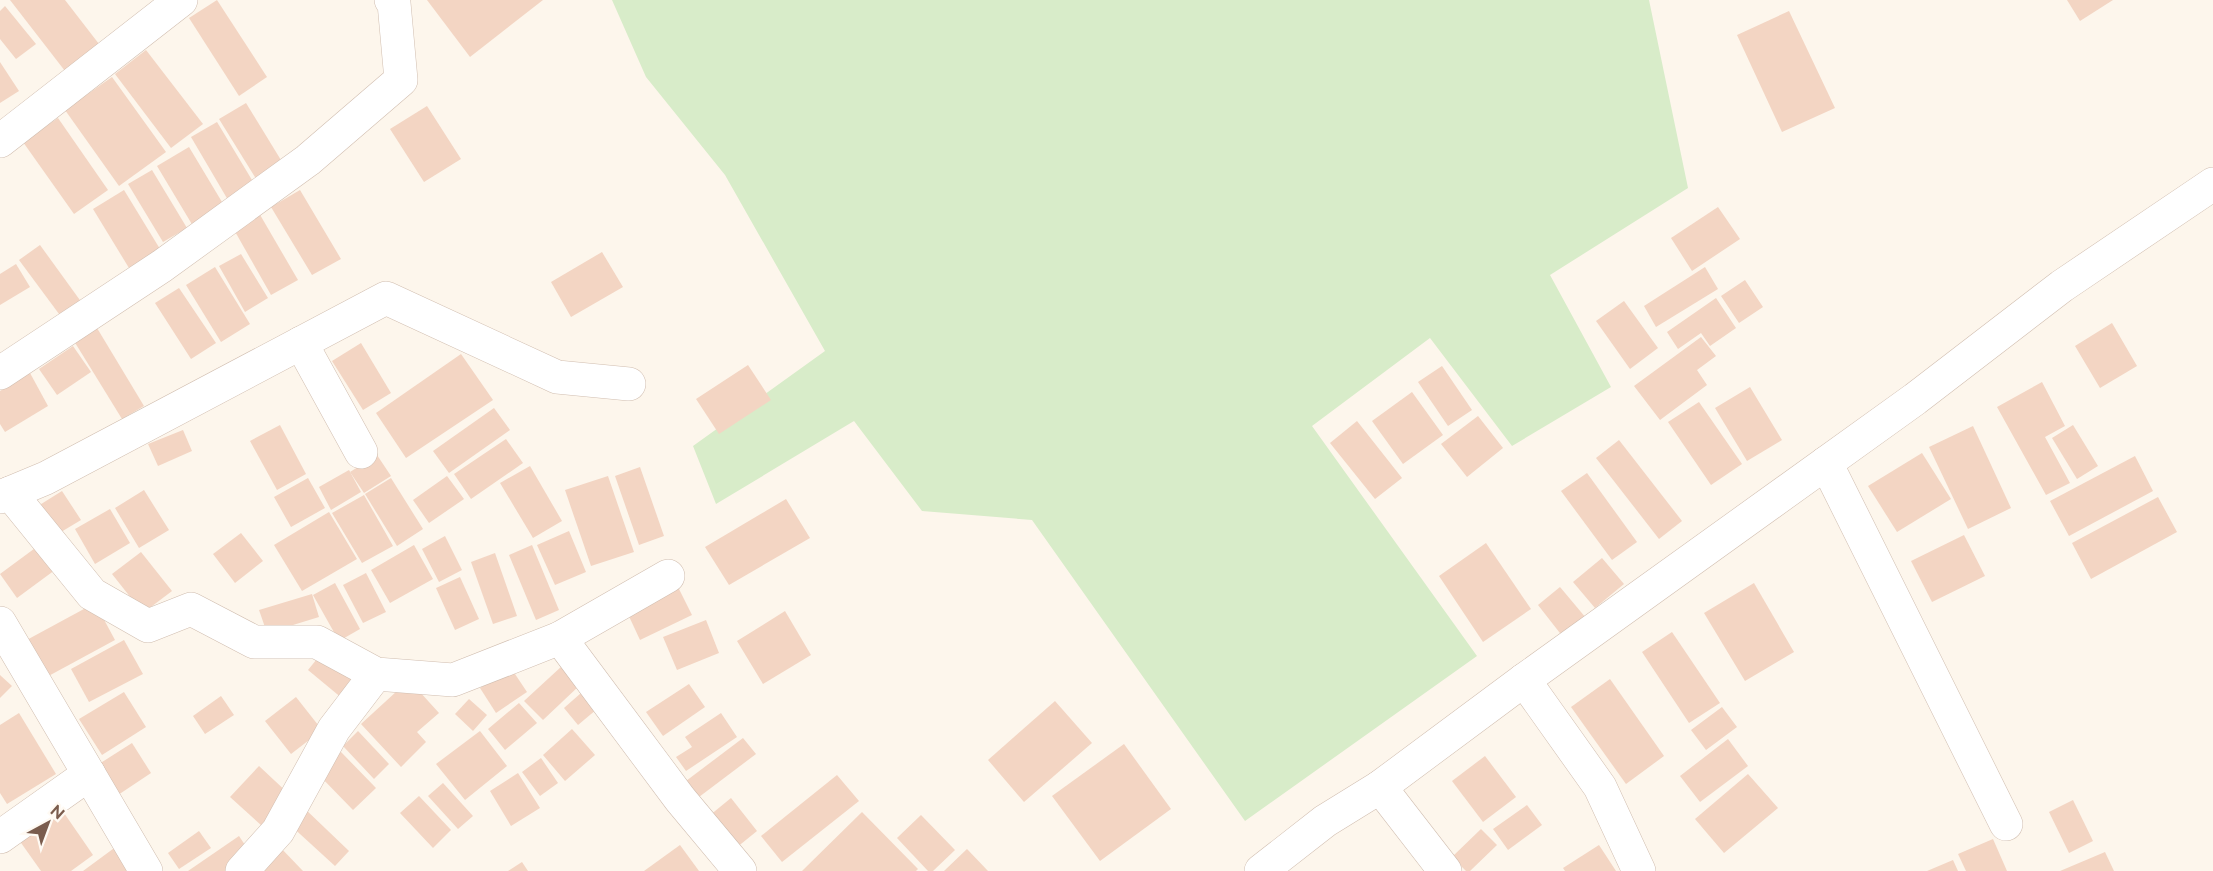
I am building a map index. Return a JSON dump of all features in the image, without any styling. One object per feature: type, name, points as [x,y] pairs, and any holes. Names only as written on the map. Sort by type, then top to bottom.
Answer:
[{"type":"street","points":[[0,141],[181,0]]},
{"type":"street","points":[[0,373],[162,266],[299,167],[401,80],[394,3],[391,0]]},
{"type":"street","points":[[1261,871],[1325,821],[1380,787],[1524,680],[1915,399],[2062,286],[2213,184]]},
{"type":"street","points":[[629,384],[557,377],[386,298],[46,478],[5,495],[92,594],[148,626],[191,609],[254,642],[317,642],[376,674],[453,680],[560,638],[668,576]]},
{"type":"street","points":[[301,343],[361,452]]},
{"type":"street","points":[[1826,463],[2006,824]]},
{"type":"street","points":[[0,623],[146,871]]},
{"type":"street","points":[[560,638],[680,799],[740,871]]},
{"type":"street","points":[[242,871],[278,831],[334,729],[376,674]]},
{"type":"street","points":[[1524,680],[1600,787],[1639,871]]},
{"type":"street","points":[[0,837],[89,774]]},
{"type":"street","points":[[1380,787],[1445,871]]},
{"type":"green space","points":[[612,0],[1649,0],[1688,188],[1550,275],[1611,387],[1512,446],[1430,338],[1312,426],[1477,656],[1245,821],[1032,520],[922,511],[854,421],[716,504],[693,446],[825,351],[725,175],[646,77]]},
{"type":"building","points":[[10,0],[65,0],[99,44],[65,71]]},
{"type":"building","points":[[217,0],[267,77],[239,96],[189,18]]},
{"type":"building","points":[[427,0],[543,0],[470,57]]},
{"type":"building","points":[[2067,0],[2113,0],[2080,21]]},
{"type":"building","points":[[5,6],[36,44],[16,59],[0,39],[0,11]]},
{"type":"building","points":[[1789,11],[1835,108],[1782,132],[1737,35]]},
{"type":"building","points":[[146,50],[203,124],[171,148],[115,74]]},
{"type":"building","points":[[0,62],[19,91],[0,103]]},
{"type":"building","points":[[112,77],[166,152],[119,186],[65,110]]},
{"type":"building","points":[[246,103],[284,165],[258,182],[219,119]]},
{"type":"building","points":[[427,106],[461,159],[424,182],[390,129]]},
{"type":"building","points":[[58,118],[108,190],[74,214],[23,142]]},
{"type":"building","points":[[217,122],[255,185],[228,200],[191,137]]},
{"type":"building","points":[[189,147],[225,207],[193,226],[157,166]]},
{"type":"building","points":[[152,170],[187,228],[163,242],[128,184]]},
{"type":"building","points":[[124,190],[160,249],[129,268],[93,209]]},
{"type":"building","points":[[300,190],[341,259],[312,275],[271,207]]},
{"type":"building","points":[[1718,207],[1740,239],[1692,271],[1671,238]]},
{"type":"building","points":[[259,213],[298,280],[271,295],[233,228]]},
{"type":"building","points":[[40,245],[82,303],[62,318],[19,260]]},
{"type":"building","points":[[602,252],[623,287],[571,317],[551,282]]},
{"type":"building","points":[[241,254],[268,298],[245,312],[219,266]]},
{"type":"building","points":[[16,264],[30,287],[0,305],[0,274]]},
{"type":"building","points":[[215,267],[250,324],[221,342],[186,285]]},
{"type":"building","points":[[1705,267],[1718,289],[1656,327],[1644,306]]},
{"type":"building","points":[[1745,280],[1763,307],[1739,323],[1721,296]]},
{"type":"building","points":[[179,288],[216,343],[191,359],[155,303]]},
{"type":"building","points":[[1716,298],[1736,328],[1710,346],[1701,333],[1678,349],[1667,332]]},
{"type":"building","points":[[1624,301],[1658,348],[1630,369],[1596,321]]},
{"type":"building","points":[[2112,323],[2137,366],[2100,388],[2075,346]]},
{"type":"building","points":[[97,328],[144,406],[122,419],[74,341]]},
{"type":"building","points":[[1701,337],[1716,356],[1697,370],[1707,385],[1660,420],[1634,386]]},
{"type":"building","points":[[361,343],[391,393],[363,410],[332,361]]},
{"type":"building","points":[[73,346],[91,372],[57,395],[39,369]]},
{"type":"building","points":[[461,354],[493,400],[406,458],[376,413]]},
{"type":"building","points":[[748,365],[771,400],[719,434],[696,399]]},
{"type":"building","points":[[1442,366],[1472,410],[1448,426],[1418,382]]},
{"type":"building","points":[[30,373],[48,406],[5,432],[0,424],[0,391]]},
{"type":"building","points":[[2042,382],[2065,426],[2045,437],[2070,483],[2046,495],[1997,407]]},
{"type":"building","points":[[1750,387],[1782,440],[1747,461],[1715,408]]},
{"type":"building","points":[[1412,392],[1443,435],[1403,464],[1372,421]]},
{"type":"building","points":[[1699,402],[1742,464],[1711,485],[1668,422]]},
{"type":"building","points":[[494,408],[510,430],[449,473],[433,451]]},
{"type":"building","points":[[1478,416],[1503,448],[1467,477],[1441,444]]},
{"type":"building","points":[[1357,421],[1402,478],[1375,499],[1330,443]]},
{"type":"building","points":[[280,425],[306,474],[277,490],[250,441]]},
{"type":"building","points":[[2073,425],[2098,466],[2077,479],[2052,438]]},
{"type":"building","points":[[1973,426],[2011,508],[1968,529],[1929,447]]},
{"type":"building","points":[[183,430],[192,451],[158,466],[148,444]]},
{"type":"building","points":[[506,439],[523,463],[471,499],[454,474]]},
{"type":"building","points":[[1619,440],[1682,521],[1659,539],[1596,458]]},
{"type":"building","points":[[1922,453],[1951,499],[1897,532],[1868,486]]},
{"type":"building","points":[[377,455],[391,476],[364,493],[350,472]]},
{"type":"building","points":[[2135,456],[2153,491],[2069,536],[2050,501]]},
{"type":"building","points":[[530,466],[562,521],[533,538],[500,483]]},
{"type":"building","points":[[640,467],[664,536],[639,545],[615,476]]},
{"type":"building","points":[[349,470],[361,492],[331,510],[319,487]]},
{"type":"building","points":[[1587,473],[1637,542],[1612,560],[1561,491]]},
{"type":"building","points":[[447,476],[464,499],[429,523],[413,500]]},
{"type":"building","points":[[608,476],[634,552],[591,566],[565,490]]},
{"type":"building","points":[[308,478],[325,508],[291,527],[274,497]]},
{"type":"building","points":[[391,478],[423,529],[397,546],[365,494]]},
{"type":"building","points":[[144,490],[169,530],[139,548],[115,508]]},
{"type":"building","points":[[62,491],[81,520],[56,535],[38,506]]},
{"type":"building","points":[[364,495],[393,546],[362,563],[332,513]]},
{"type":"building","points":[[2158,497],[2177,532],[2091,579],[2072,543]]},
{"type":"building","points":[[786,499],[810,538],[729,585],[705,547]]},
{"type":"building","points":[[110,509],[130,543],[95,564],[75,529]]},
{"type":"building","points":[[329,512],[357,559],[302,591],[274,545]]},
{"type":"building","points":[[569,531],[586,572],[555,585],[537,545]]},
{"type":"building","points":[[241,533],[263,561],[235,583],[213,554]]},
{"type":"building","points":[[1964,535],[1985,576],[1932,602],[1911,561]]},
{"type":"building","points":[[445,536],[462,570],[439,582],[422,549]]},
{"type":"building","points":[[42,543],[59,567],[17,598],[0,574]]},
{"type":"building","points":[[1486,543],[1531,609],[1483,642],[1439,576]]},
{"type":"building","points":[[414,545],[433,579],[390,603],[371,570]]},
{"type":"building","points":[[532,545],[559,610],[536,620],[509,555]]},
{"type":"building","points":[[141,552],[172,591],[143,613],[112,574]]},
{"type":"building","points":[[495,553],[517,616],[493,624],[471,562]]},
{"type":"building","points":[[1602,558],[1624,584],[1595,608],[1573,582]]},
{"type":"building","points":[[366,573],[386,612],[363,623],[343,585]]},
{"type":"building","points":[[460,577],[479,619],[455,630],[436,588]]},
{"type":"building","points":[[335,583],[360,629],[339,641],[313,595]]},
{"type":"building","points":[[1754,583],[1794,652],[1745,681],[1704,613]]},
{"type":"building","points":[[678,587],[692,615],[640,640],[627,612]]},
{"type":"building","points":[[1560,587],[1586,618],[1563,637],[1538,605]]},
{"type":"building","points":[[312,594],[319,617],[267,633],[259,610]]},
{"type":"building","points":[[95,603],[115,640],[43,679],[23,642]]},
{"type":"building","points":[[785,611],[811,655],[763,684],[737,641]]},
{"type":"building","points":[[706,620],[719,653],[677,670],[663,637]]},
{"type":"building","points":[[1672,632],[1720,703],[1689,723],[1642,652]]},
{"type":"building","points":[[124,640],[143,674],[89,702],[71,669]]},
{"type":"building","points":[[325,649],[360,678],[343,699],[308,670]]},
{"type":"building","points":[[562,666],[580,685],[543,720],[524,701]]},
{"type":"building","points":[[511,668],[527,692],[496,713],[480,688]]},
{"type":"building","points":[[0,675],[12,686],[0,698]]},
{"type":"building","points":[[1610,679],[1664,756],[1626,784],[1571,707]]},
{"type":"building","points":[[409,680],[439,713],[417,732],[426,742],[401,767],[361,724]]},
{"type":"building","points":[[689,684],[705,707],[663,736],[646,712]]},
{"type":"building","points":[[589,686],[603,704],[578,725],[564,708]]},
{"type":"building","points":[[124,692],[146,727],[102,755],[79,719]]},
{"type":"building","points":[[221,696],[234,715],[205,734],[193,716]]},
{"type":"building","points":[[296,697],[322,730],[291,754],[265,721]]},
{"type":"building","points":[[469,699],[487,715],[473,731],[455,714]]},
{"type":"building","points":[[1055,701],[1092,743],[1024,802],[988,760]]},
{"type":"building","points":[[519,703],[537,723],[505,750],[488,729]]},
{"type":"building","points":[[1722,707],[1737,727],[1706,750],[1691,730]]},
{"type":"building","points":[[19,713],[56,774],[7,804],[0,793],[0,725]]},
{"type":"building","points":[[721,713],[737,737],[686,771],[676,757],[692,747],[685,737]]},
{"type":"building","points":[[572,729],[595,755],[565,781],[543,755]]},
{"type":"building","points":[[358,731],[389,764],[374,779],[343,746]]},
{"type":"building","points":[[480,731],[507,766],[465,800],[436,764]]},
{"type":"building","points":[[743,738],[756,754],[699,797],[686,781]]},
{"type":"building","points":[[1728,739],[1748,766],[1700,802],[1680,776]]},
{"type":"building","points":[[132,743],[151,773],[118,795],[99,764]]},
{"type":"building","points":[[1124,744],[1171,809],[1100,861],[1052,796]]},
{"type":"building","points":[[341,752],[376,788],[353,810],[318,774]]},
{"type":"building","points":[[1485,756],[1516,797],[1483,822],[1452,781]]},
{"type":"building","points":[[541,758],[558,783],[540,796],[522,772]]},
{"type":"building","points":[[259,766],[290,795],[262,826],[230,797]]},
{"type":"building","points":[[518,773],[540,808],[511,826],[490,791]]},
{"type":"building","points":[[1748,774],[1778,808],[1724,853],[1695,819]]},
{"type":"building","points":[[837,775],[859,801],[782,862],[761,836]]},
{"type":"building","points":[[443,783],[473,816],[458,829],[428,796]]},
{"type":"building","points":[[419,796],[451,830],[433,848],[400,813]]},
{"type":"building","points":[[731,798],[757,831],[736,848],[709,816]]},
{"type":"building","points":[[2073,800],[2093,841],[2069,853],[2049,812]]},
{"type":"building","points":[[1527,805],[1542,825],[1508,850],[1493,829]]},
{"type":"building","points":[[303,807],[349,851],[335,866],[288,823]]},
{"type":"building","points":[[62,810],[93,855],[71,871],[41,871],[19,840]]},
{"type":"building","points":[[862,812],[918,869],[916,871],[802,871]]},
{"type":"building","points":[[921,815],[955,850],[933,871],[928,871],[897,838]]},
{"type":"building","points":[[1481,829],[1497,845],[1470,871],[1466,871],[1452,857]]},
{"type":"building","points":[[199,831],[211,848],[179,869],[168,853]]},
{"type":"building","points":[[239,836],[251,854],[227,871],[188,871]]},
{"type":"building","points":[[1993,839],[2007,871],[1966,871],[1958,854]]},
{"type":"building","points":[[278,845],[303,871],[250,871]]},
{"type":"building","points":[[680,845],[699,871],[644,871]]},
{"type":"building","points":[[1599,845],[1616,871],[1565,871],[1563,868]]},
{"type":"building","points":[[117,846],[132,866],[126,871],[83,871]]},
{"type":"building","points":[[967,849],[988,871],[944,871]]},
{"type":"building","points":[[2105,852],[2114,871],[2060,871]]},
{"type":"building","points":[[1953,860],[1958,871],[1927,871]]},
{"type":"building","points":[[522,862],[528,871],[508,871]]}]
